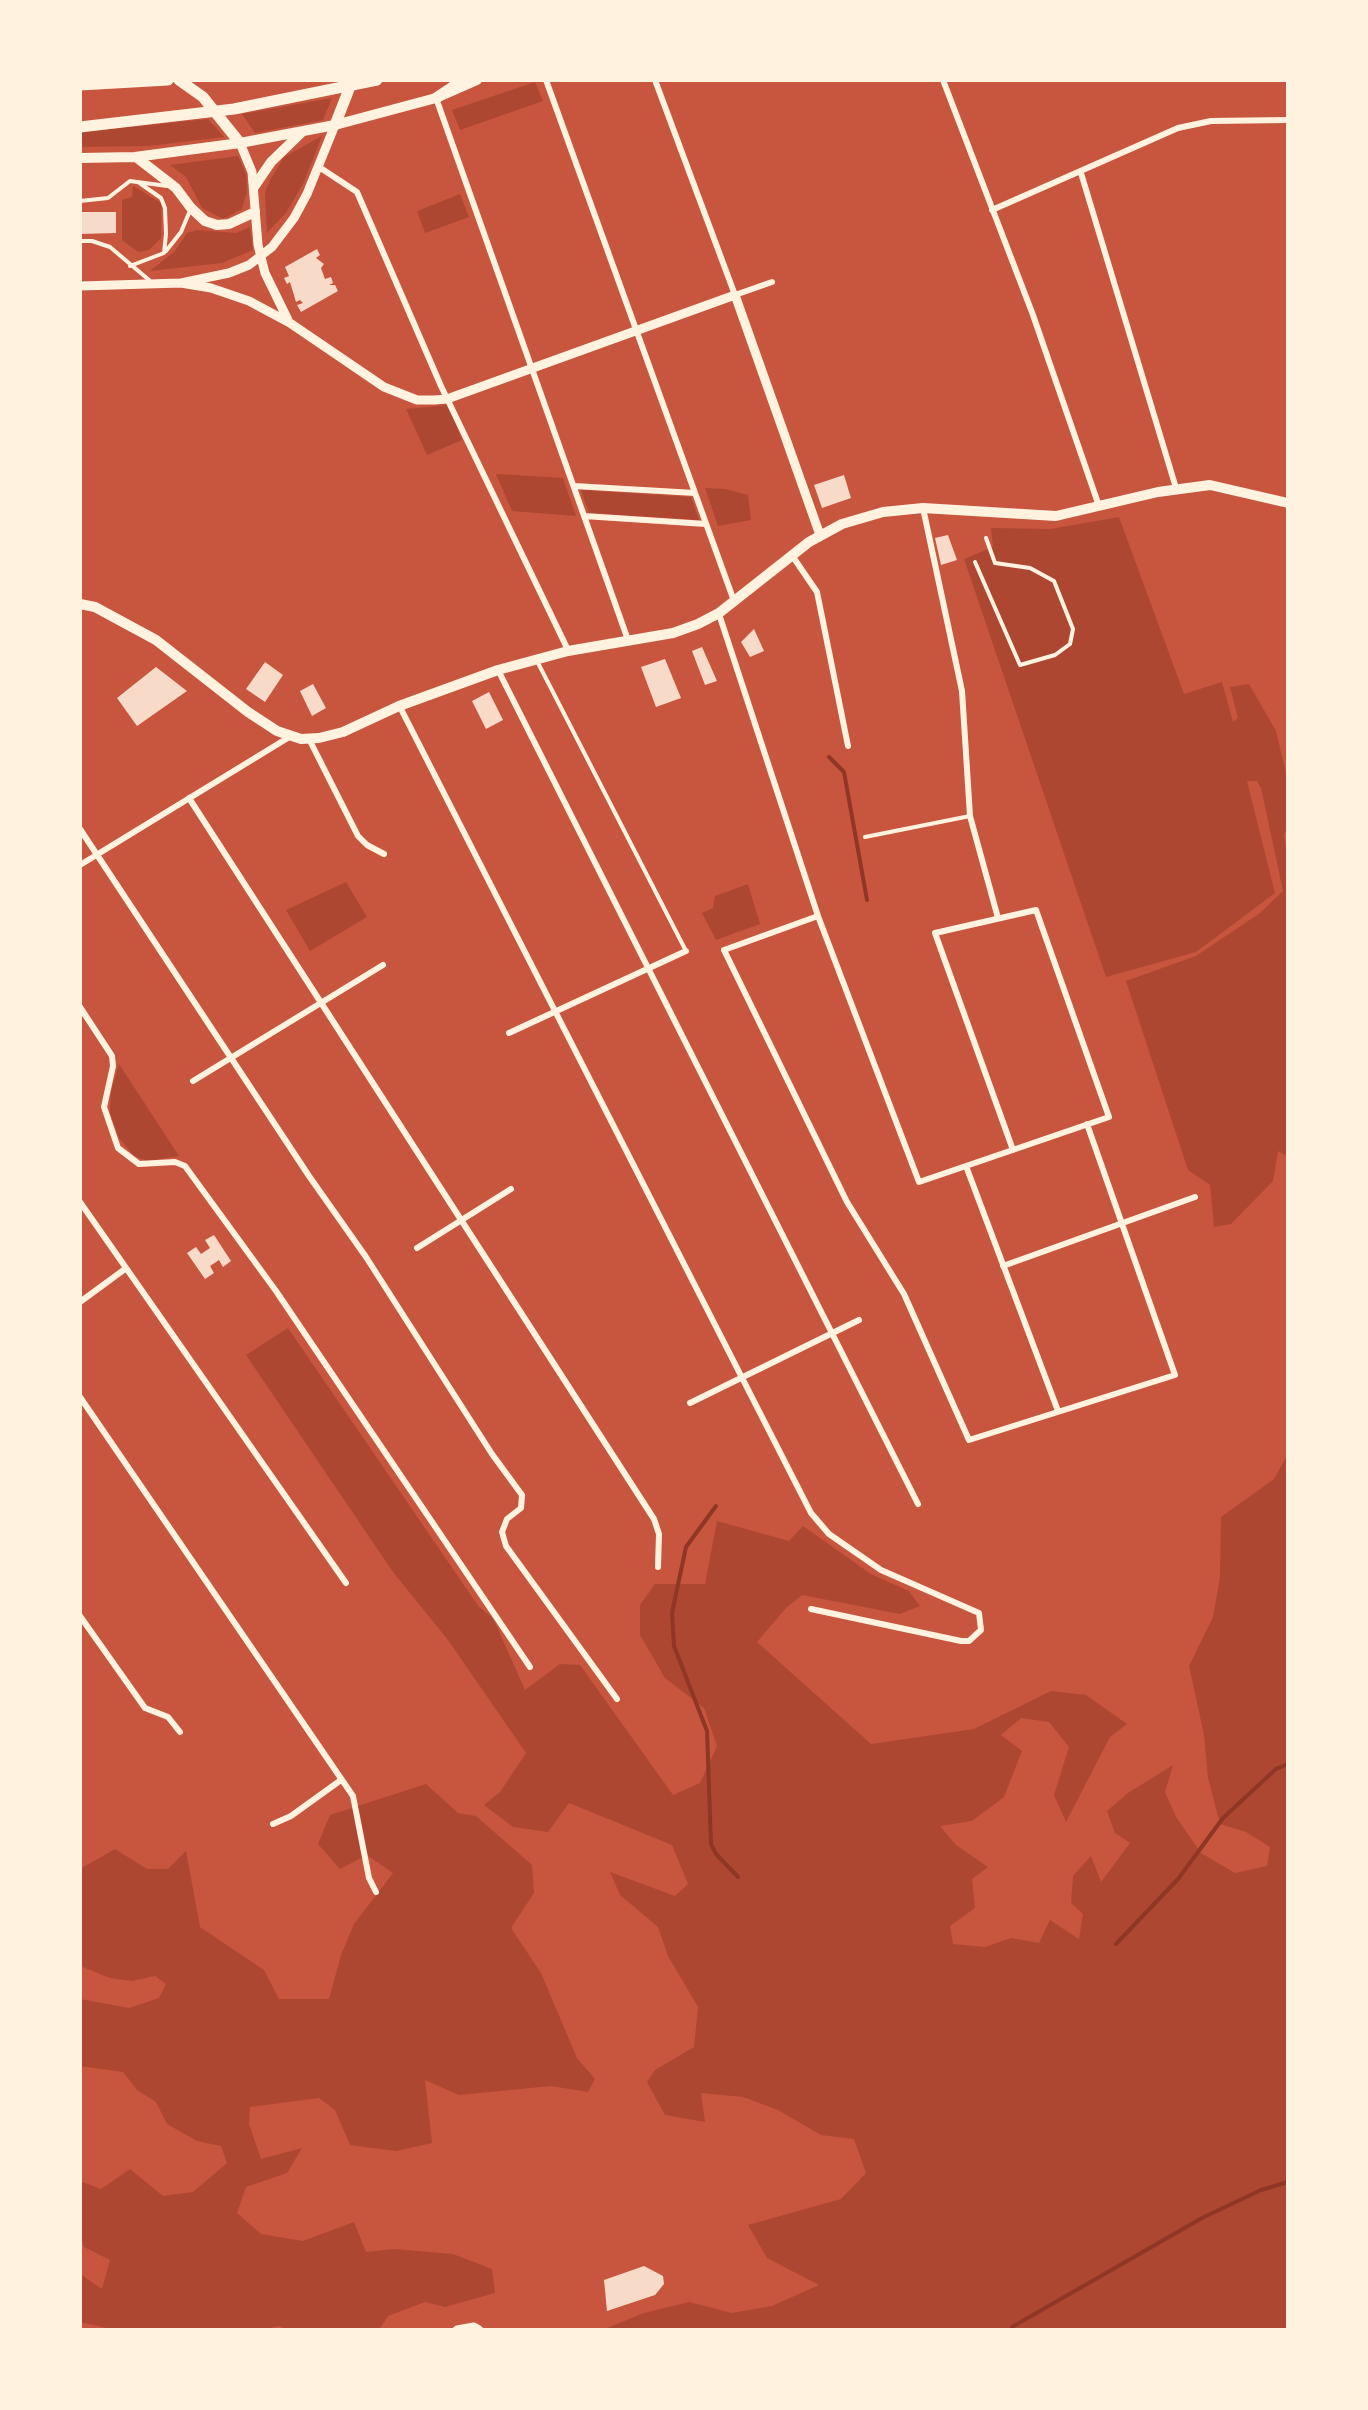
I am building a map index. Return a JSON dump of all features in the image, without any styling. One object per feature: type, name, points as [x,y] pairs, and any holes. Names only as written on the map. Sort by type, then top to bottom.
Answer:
[{"type":"main road","points":[[80,85],[168,80]]},
{"type":"main road","points":[[179,80],[202,96],[240,143]]},
{"type":"main road","points":[[80,127],[216,111],[377,80]]},
{"type":"main road","points":[[436,98],[463,80]]},
{"type":"main road","points":[[80,158],[135,156],[240,143],[334,125],[436,98],[477,80]]},
{"type":"main road","points":[[334,125],[351,84]]},
{"type":"main road","points":[[254,188],[271,162],[303,131]]},
{"type":"main road","points":[[135,156],[176,188],[191,208],[218,226],[255,212]]},
{"type":"main road","points":[[80,604],[156,640],[248,712],[291,736],[309,739],[343,732],[399,706],[498,670],[568,651],[673,633],[719,613],[791,554],[864,516],[924,508],[1041,516],[1100,508],[1176,488],[1210,485],[1288,503]]},
{"type":"street","points":[[546,80],[734,601]]},
{"type":"street","points":[[655,80],[820,536]]},
{"type":"street","points":[[943,80],[1039,331],[1100,508]]},
{"type":"street","points":[[436,98],[628,642]]},
{"type":"street","points":[[992,210],[1191,124],[1288,120]]},
{"type":"street","points":[[80,286],[181,283],[229,273],[260,256],[294,218],[334,125]]},
{"type":"street","points":[[240,143],[254,188],[260,256],[290,322]]},
{"type":"street","points":[[319,167],[357,192],[447,399],[568,651]]},
{"type":"street","points":[[1082,173],[1176,488]]},
{"type":"street","points":[[181,283],[231,294],[290,322],[344,363],[400,395],[417,400],[447,399],[772,282]]},
{"type":"street","points":[[574,486],[695,492]]},
{"type":"street","points":[[924,508],[962,692],[970,816],[998,918]]},
{"type":"street","points":[[584,516],[706,524]]},
{"type":"street","points":[[791,554],[817,592],[848,746]]},
{"type":"street","points":[[719,613],[818,916],[919,1182],[1109,1117],[1036,910],[936,933],[1012,1150]]},
{"type":"street","points":[[498,670],[918,1504]]},
{"type":"street","points":[[399,706],[818,1523],[841,1544],[881,1570],[978,1613],[981,1630],[969,1641],[960,1640],[812,1610]]},
{"type":"street","points":[[80,864],[291,736]]},
{"type":"street","points":[[309,739],[358,836],[384,854]]},
{"type":"street","points":[[188,798],[654,1519],[660,1534],[658,1567]]},
{"type":"street","points":[[80,829],[522,1494],[521,1508],[507,1519],[502,1532],[506,1546],[617,1699]]},
{"type":"street","points":[[818,916],[724,950],[847,1202],[904,1294],[969,1440],[1175,1375],[1088,1124]]},
{"type":"street","points":[[510,1034],[686,950]]},
{"type":"street","points":[[194,1081],[383,965]]},
{"type":"street","points":[[80,1008],[112,1056],[104,1106],[118,1148],[139,1164],[175,1162],[185,1166],[268,1280],[530,1667]]},
{"type":"street","points":[[966,1166],[1058,1412]]},
{"type":"street","points":[[417,1248],[512,1189]]},
{"type":"street","points":[[1003,1266],[1195,1197]]},
{"type":"street","points":[[80,1202],[346,1583]]},
{"type":"street","points":[[80,1302],[124,1269]]},
{"type":"street","points":[[690,1403],[859,1320]]},
{"type":"street","points":[[80,1396],[355,1802],[369,1878],[376,1892]]},
{"type":"street","points":[[80,1616],[140,1702],[153,1714],[168,1717],[180,1732]]},
{"type":"street","points":[[274,1824],[340,1780]]},
{"type":"street","points":[[457,2330],[479,2330]]},
{"type":"lane","points":[[80,201],[108,198],[130,181],[176,188]]},
{"type":"lane","points":[[138,182],[161,198],[165,208],[164,253]]},
{"type":"lane","points":[[130,266],[164,253],[181,232],[191,208]]},
{"type":"lane","points":[[80,241],[106,245],[157,285]]},
{"type":"lane","points":[[975,562],[1020,665],[1055,655],[1070,644],[1073,629],[1054,580],[1030,568],[995,564],[986,538]]},
{"type":"lane","points":[[537,660],[686,950]]},
{"type":"lane","points":[[864,837],[970,816]]},
{"type":"shaded area","points":[[535,82],[543,101],[460,130],[452,110]]},
{"type":"shaded area","points":[[332,98],[323,120],[255,133],[242,114]]},
{"type":"shaded area","points":[[208,119],[224,137],[148,146],[80,147],[80,132]]},
{"type":"shaded area","points":[[322,136],[303,184],[286,213],[267,233],[265,193],[270,180],[284,157]]},
{"type":"shaded area","points":[[238,156],[246,174],[247,191],[242,209],[223,219],[202,208],[186,177],[170,165]]},
{"type":"shaded area","points":[[133,186],[161,203],[161,238],[149,250],[138,252],[122,240],[122,200],[132,197]]},
{"type":"shaded area","points":[[460,194],[469,217],[425,233],[417,211]]},
{"type":"shaded area","points":[[250,227],[253,250],[222,263],[150,271],[175,251],[187,233],[236,233]]},
{"type":"shaded area","points":[[448,405],[462,440],[427,455],[406,409]]},
{"type":"shaded area","points":[[496,474],[563,478],[576,516],[512,511]]},
{"type":"shaded area","points":[[705,488],[748,495],[751,520],[718,526]]},
{"type":"shaded area","points":[[581,490],[691,497],[699,520],[589,513]]},
{"type":"shaded area","points":[[1119,517],[1184,694],[1222,682],[1233,722],[1238,718],[1230,687],[1249,684],[1276,731],[1288,781],[1288,827],[1284,834],[1288,863],[1288,1157],[1278,1151],[1273,1181],[1231,1224],[1214,1227],[1210,1185],[1188,1170],[1126,981],[1196,956],[1260,913],[1283,891],[1261,788],[1257,781],[1247,781],[1275,893],[1196,952],[1106,977],[964,559],[993,547],[991,528],[1051,529]]},
{"type":"shaded area","points":[[346,882],[367,917],[310,951],[286,910]]},
{"type":"shaded area","points":[[748,884],[760,924],[716,940],[702,913],[713,908],[715,896]]},
{"type":"shaded area","points":[[119,1064],[179,1156],[148,1161],[134,1156],[119,1138],[110,1113]]},
{"type":"shaded area","points":[[288,1328],[479,1607],[493,1618],[525,1690],[560,1664],[580,1665],[673,1795],[700,1783],[717,1746],[704,1708],[665,1678],[640,1635],[640,1605],[655,1584],[705,1584],[717,1521],[789,1541],[803,1526],[871,1574],[909,1591],[920,1606],[900,1614],[802,1595],[757,1642],[871,1744],[974,1729],[1051,1691],[1086,1695],[1127,1724],[1110,1737],[1066,1822],[1054,1795],[1069,1747],[1049,1722],[1021,1718],[1001,1735],[1022,1751],[1004,1797],[972,1821],[940,1826],[956,1845],[988,1867],[972,1879],[975,1908],[950,1926],[953,1944],[985,1947],[1011,1938],[1039,1943],[1050,1920],[1079,1939],[1083,1914],[1071,1903],[1073,1876],[1091,1856],[1101,1882],[1130,1843],[1115,1833],[1107,1811],[1173,1765],[1165,1792],[1176,1817],[1201,1853],[1235,1873],[1267,1866],[1270,1847],[1246,1832],[1220,1824],[1189,1666],[1213,1617],[1220,1577],[1221,1517],[1274,1479],[1288,1454],[1288,2330],[602,2330],[644,2313],[689,2302],[732,2313],[772,2306],[819,2285],[767,2258],[748,2225],[841,2199],[866,2173],[854,2139],[821,2135],[778,2110],[743,2097],[701,2093],[705,2122],[665,2115],[647,2082],[655,2070],[694,2047],[698,2007],[668,1956],[658,1927],[620,1895],[610,1872],[675,1896],[688,1884],[672,1845],[569,1803],[548,1832],[513,1827],[484,1805],[500,1792],[526,1753],[448,1640],[393,1572],[246,1355]]},
{"type":"shaded area","points":[[426,1784],[458,1813],[476,1816],[532,1865],[534,1893],[511,1928],[541,1973],[577,2058],[595,2079],[588,2092],[551,2086],[459,2095],[425,2080],[432,2143],[396,2151],[350,2145],[335,2110],[319,2098],[250,2107],[249,2124],[261,2159],[302,2148],[287,2173],[246,2187],[237,2213],[261,2234],[303,2241],[354,2222],[366,2252],[394,2249],[453,2254],[492,2269],[495,2293],[445,2307],[425,2302],[388,2316],[379,2330],[288,2330],[279,2326],[260,2330],[116,2330],[80,2322],[80,2274],[102,2289],[110,2260],[84,2247],[80,2234],[80,2181],[101,2189],[130,2169],[163,2196],[193,2192],[227,2163],[221,2146],[197,2141],[167,2124],[156,2102],[137,2090],[123,2072],[80,2066],[80,1999],[129,2008],[159,1998],[166,1984],[155,1976],[132,1981],[110,1978],[80,1966],[80,1869],[115,1849],[147,1869],[168,1869],[186,1851],[200,1927],[264,1970],[279,1999],[329,1999],[354,1924],[393,1873],[367,1855],[340,1869],[318,1844],[330,1815]]},
{"type":"building","points":[[80,212],[116,212],[116,233],[80,234]]},
{"type":"building","points":[[317,249],[320,255],[316,258],[324,264],[321,268],[325,279],[331,277],[333,283],[329,285],[335,285],[338,291],[301,312],[297,305],[303,303],[296,302],[290,282],[287,284],[284,278],[289,276],[285,267]]},
{"type":"building","points":[[844,475],[851,498],[822,508],[814,485]]},
{"type":"building","points":[[948,535],[957,560],[941,565],[935,538]]},
{"type":"building","points":[[754,629],[764,651],[750,657],[741,642]]},
{"type":"building","points":[[702,647],[717,681],[705,685],[692,651]]},
{"type":"building","points":[[665,659],[681,698],[656,707],[641,667]]},
{"type":"building","points":[[265,662],[283,675],[265,702],[246,689]]},
{"type":"building","points":[[156,667],[187,691],[137,726],[117,698]]},
{"type":"building","points":[[313,684],[326,708],[312,716],[300,691]]},
{"type":"building","points":[[489,692],[503,720],[486,729],[472,701]]},
{"type":"building","points":[[214,1235],[231,1261],[223,1267],[219,1260],[210,1266],[214,1273],[205,1279],[187,1253],[196,1247],[201,1254],[210,1248],[205,1240]]},
{"type":"building","points":[[644,2266],[663,2276],[664,2284],[655,2295],[607,2311],[604,2280]]},
{"type":"waterway","points":[[829,757],[844,772],[867,900]]},
{"type":"waterway","points":[[716,1506],[686,1547],[672,1613],[674,1646],[707,1731],[711,1844],[738,1877]]},
{"type":"waterway","points":[[1116,1944],[1178,1879],[1223,1818],[1276,1769],[1288,1764]]},
{"type":"waterway","points":[[1012,2327],[1202,2218],[1261,2190],[1288,2182]]}]
